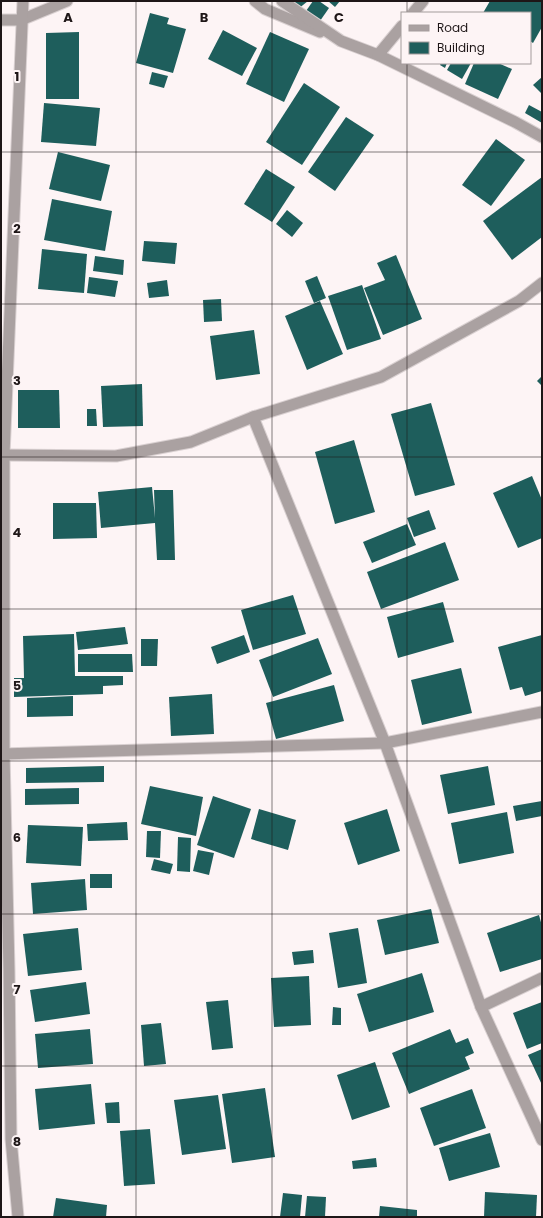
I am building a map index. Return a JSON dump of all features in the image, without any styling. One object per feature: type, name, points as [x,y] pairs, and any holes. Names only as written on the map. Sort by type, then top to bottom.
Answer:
[{"type":"street","points":[[18,1217],[11,1140],[9,969],[2,754],[3,455],[23,1]]},
{"type":"street","points":[[1,20],[21,20],[67,1]]},
{"type":"street","points":[[254,1],[265,9],[378,55],[515,122],[542,137]]},
{"type":"street","points":[[282,1],[341,41]]},
{"type":"street","points":[[414,12],[423,1]]},
{"type":"street","points":[[378,55],[401,27]]},
{"type":"street","points":[[3,455],[116,456],[191,442],[253,416],[381,377],[519,301],[542,283]]},
{"type":"street","points":[[253,416],[385,743],[481,1007],[542,1140]]},
{"type":"street","points":[[2,754],[385,743],[542,712]]},
{"type":"street","points":[[481,1007],[542,978]]},
{"type":"building","points":[[291,1],[308,1],[298,9]]},
{"type":"building","points":[[313,1],[319,1],[329,8],[320,21],[306,11]]},
{"type":"building","points":[[328,1],[340,1],[335,7]]},
{"type":"building","points":[[490,1],[542,1],[542,27],[533,43],[531,42],[531,12],[484,12]]},
{"type":"building","points":[[150,13],[169,18],[167,24],[186,29],[173,73],[136,63]]},
{"type":"building","points":[[223,30],[257,48],[242,76],[208,59]]},
{"type":"building","points":[[79,32],[79,99],[46,99],[46,33]]},
{"type":"building","points":[[270,32],[309,49],[284,102],[246,84]]},
{"type":"building","points":[[440,64],[447,64],[445,68]]},
{"type":"building","points":[[450,64],[470,64],[462,79],[447,70]]},
{"type":"building","points":[[474,64],[500,64],[512,69],[498,99],[465,84]]},
{"type":"building","points":[[152,72],[168,76],[164,88],[149,84]]},
{"type":"building","points":[[542,77],[542,94],[533,85]]},
{"type":"building","points":[[304,83],[340,107],[302,165],[266,142]]},
{"type":"building","points":[[44,103],[100,108],[96,146],[41,142]]},
{"type":"building","points":[[529,105],[542,112],[542,123],[525,113]]},
{"type":"building","points":[[346,117],[374,135],[335,191],[308,172]]},
{"type":"building","points":[[496,139],[525,160],[491,206],[462,185]]},
{"type":"building","points":[[58,152],[110,165],[101,201],[49,189]]},
{"type":"building","points":[[266,169],[295,187],[272,222],[244,204]]},
{"type":"building","points":[[542,177],[542,237],[512,260],[483,221]]},
{"type":"building","points":[[52,199],[112,211],[105,251],[44,240]]},
{"type":"building","points":[[287,210],[303,223],[292,237],[276,224]]},
{"type":"building","points":[[144,241],[177,243],[175,264],[142,261]]},
{"type":"building","points":[[42,249],[87,254],[84,293],[38,289]]},
{"type":"building","points":[[396,255],[422,319],[383,335],[364,288],[385,280],[377,263]]},
{"type":"building","points":[[95,256],[124,260],[123,275],[93,271]]},
{"type":"building","points":[[317,276],[326,298],[314,303],[305,281]]},
{"type":"building","points":[[89,277],[118,281],[115,297],[87,293]]},
{"type":"building","points":[[167,280],[169,296],[149,298],[147,283]]},
{"type":"building","points":[[362,285],[381,339],[347,350],[328,296]]},
{"type":"building","points":[[221,299],[222,321],[204,322],[203,300]]},
{"type":"building","points":[[320,301],[343,354],[307,370],[285,316]]},
{"type":"building","points":[[254,330],[260,374],[216,380],[210,336]]},
{"type":"building","points":[[542,376],[542,386],[537,381]]},
{"type":"building","points":[[142,384],[143,426],[103,427],[101,386]]},
{"type":"building","points":[[18,390],[59,390],[60,428],[18,428]]},
{"type":"building","points":[[431,403],[455,485],[415,496],[391,414]]},
{"type":"building","points":[[87,409],[96,409],[97,426],[87,426]]},
{"type":"building","points":[[354,440],[375,512],[335,524],[315,452]]},
{"type":"building","points":[[532,476],[542,500],[542,538],[518,548],[493,493]]},
{"type":"building","points":[[152,487],[155,518],[154,490],[173,490],[175,560],[157,560],[155,523],[101,528],[98,492]]},
{"type":"building","points":[[53,503],[96,503],[97,538],[53,539]]},
{"type":"building","points":[[429,510],[436,529],[414,537],[407,518]]},
{"type":"building","points":[[407,524],[416,545],[372,563],[363,542]]},
{"type":"building","points":[[445,542],[459,580],[381,609],[367,572]]},
{"type":"building","points":[[293,595],[306,634],[253,650],[241,610]]},
{"type":"building","points":[[443,602],[454,642],[398,658],[387,617]]},
{"type":"building","points":[[125,627],[128,644],[78,650],[76,632]]},
{"type":"building","points":[[74,634],[75,676],[123,676],[123,685],[103,686],[103,694],[14,697],[14,678],[24,678],[23,636]]},
{"type":"building","points":[[244,635],[250,652],[217,664],[211,647]]},
{"type":"building","points":[[542,635],[542,691],[525,696],[522,687],[510,690],[498,647]]},
{"type":"building","points":[[318,638],[332,674],[273,697],[259,660]]},
{"type":"building","points":[[141,639],[158,639],[157,666],[141,666]]},
{"type":"building","points":[[78,654],[132,654],[133,672],[78,672]]},
{"type":"building","points":[[461,668],[472,713],[422,725],[411,680]]},
{"type":"building","points":[[334,685],[344,721],[276,739],[266,703]]},
{"type":"building","points":[[212,694],[214,734],[171,736],[169,697]]},
{"type":"building","points":[[73,696],[73,716],[27,717],[27,698]]},
{"type":"building","points":[[104,766],[104,782],[26,783],[26,768]]},
{"type":"building","points":[[488,766],[495,805],[448,814],[440,775]]},
{"type":"building","points":[[150,786],[203,797],[196,836],[141,824]]},
{"type":"building","points":[[79,788],[79,804],[25,805],[25,789]]},
{"type":"building","points":[[213,796],[251,809],[234,858],[197,845]]},
{"type":"building","points":[[542,801],[542,816],[516,821],[513,806]]},
{"type":"building","points":[[259,809],[296,820],[288,850],[251,839]]},
{"type":"building","points":[[387,809],[400,851],[358,865],[344,823]]},
{"type":"building","points":[[507,812],[514,853],[459,864],[451,823]]},
{"type":"building","points":[[127,822],[128,840],[88,841],[87,824]]},
{"type":"building","points":[[28,825],[83,827],[81,866],[26,863]]},
{"type":"building","points":[[147,831],[161,831],[160,858],[146,857]]},
{"type":"building","points":[[178,837],[191,838],[190,872],[177,871]]},
{"type":"building","points":[[198,850],[214,853],[209,875],[193,871]]},
{"type":"building","points":[[154,859],[173,864],[170,874],[151,870]]},
{"type":"building","points":[[90,874],[112,874],[112,888],[90,888]]},
{"type":"building","points":[[85,879],[87,910],[33,914],[31,883]]},
{"type":"building","points":[[431,909],[439,943],[385,955],[377,920]]},
{"type":"building","points":[[539,915],[542,926],[542,959],[500,972],[487,933]]},
{"type":"building","points":[[78,928],[82,970],[28,976],[23,934]]},
{"type":"building","points":[[358,928],[367,983],[338,988],[329,933]]},
{"type":"building","points":[[313,950],[314,963],[294,965],[292,952]]},
{"type":"building","points":[[422,973],[434,1012],[369,1032],[357,994]]},
{"type":"building","points":[[309,976],[311,1025],[274,1027],[271,978]]},
{"type":"building","points":[[86,982],[90,1014],[35,1022],[30,990]]},
{"type":"building","points":[[228,1000],[233,1048],[212,1050],[206,1002]]},
{"type":"building","points":[[542,1002],[542,1043],[527,1049],[513,1013]]},
{"type":"building","points":[[333,1007],[341,1008],[341,1025],[332,1025]]},
{"type":"building","points":[[161,1023],[166,1064],[144,1066],[141,1025]]},
{"type":"building","points":[[90,1029],[93,1064],[38,1068],[35,1034]]},
{"type":"building","points":[[450,1029],[456,1043],[468,1038],[474,1053],[465,1057],[470,1069],[409,1094],[392,1053]]},
{"type":"building","points":[[542,1049],[542,1085],[528,1055]]},
{"type":"building","points":[[375,1062],[390,1107],[352,1120],[337,1075]]},
{"type":"building","points":[[91,1084],[95,1124],[39,1130],[35,1089]]},
{"type":"building","points":[[265,1088],[275,1157],[232,1163],[222,1094]]},
{"type":"building","points":[[472,1089],[486,1128],[434,1146],[420,1108]]},
{"type":"building","points":[[218,1095],[226,1149],[182,1155],[174,1100]]},
{"type":"building","points":[[119,1102],[120,1123],[107,1123],[105,1103]]},
{"type":"building","points":[[150,1129],[155,1184],[124,1186],[120,1131]]},
{"type":"building","points":[[490,1133],[500,1167],[449,1181],[439,1148]]},
{"type":"building","points":[[376,1158],[377,1167],[353,1169],[352,1161]]},
{"type":"building","points":[[485,1192],[537,1195],[536,1217],[484,1217]]},
{"type":"building","points":[[283,1193],[302,1195],[300,1217],[280,1217]]},
{"type":"building","points":[[307,1196],[326,1197],[325,1217],[305,1217]]},
{"type":"building","points":[[56,1198],[107,1205],[106,1217],[53,1217]]},
{"type":"building","points":[[380,1206],[417,1210],[417,1217],[379,1217]]}]
